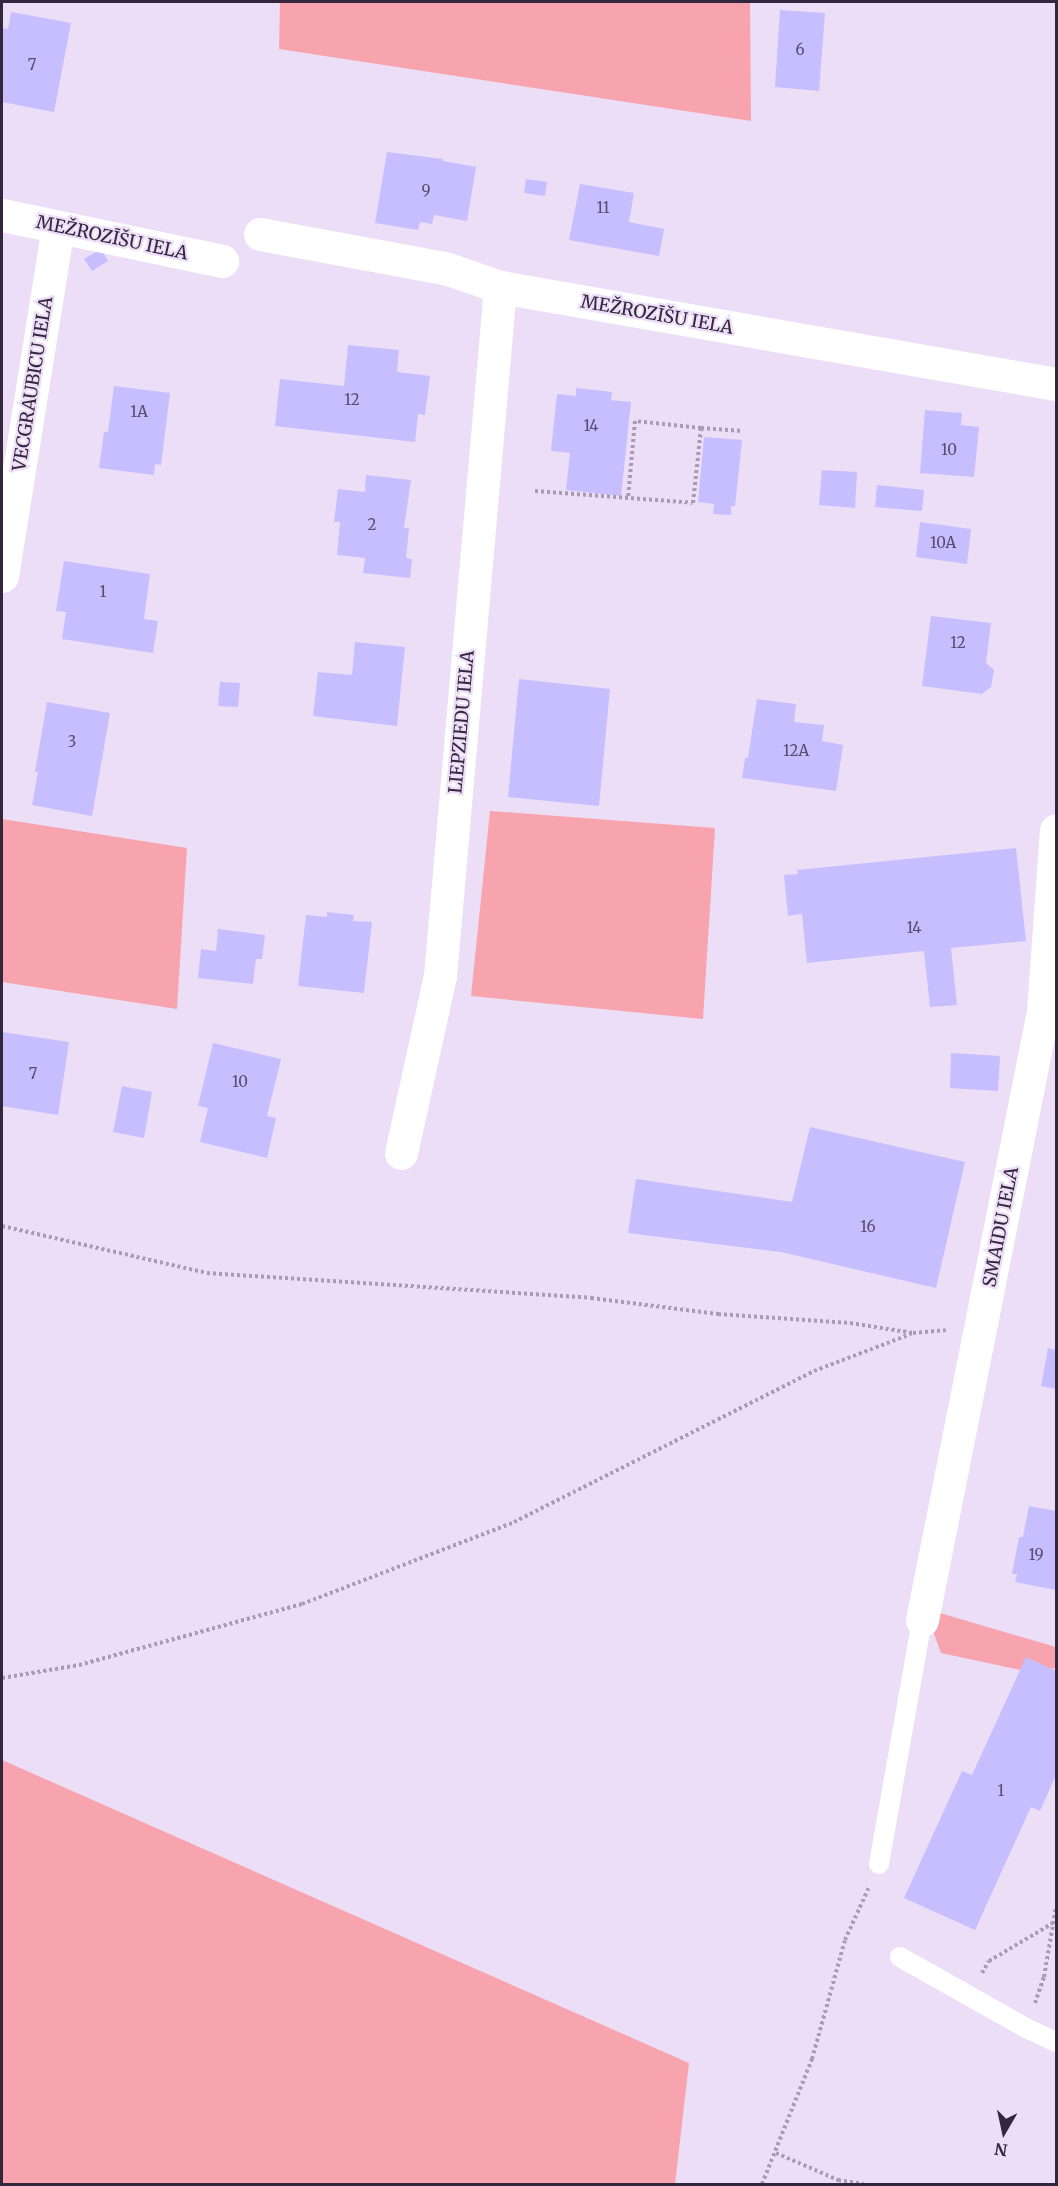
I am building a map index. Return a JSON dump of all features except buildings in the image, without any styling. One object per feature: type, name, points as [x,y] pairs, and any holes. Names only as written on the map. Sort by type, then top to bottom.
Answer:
[{"type":"street","name":"MEŽROZĪŠU IELA","points":[[2,215],[222,261]]},
{"type":"street","name":"VECGRAUBICU IELA","points":[[2,576],[58,226]]},
{"type":"street","name":"MEŽROZĪŠU IELA","points":[[260,234],[448,269],[500,287],[1056,384]]},
{"type":"street","name":"LIEPZIEDU IELA","points":[[401,1153],[440,976],[500,287]]},
{"type":"street","name":"SMAIDU IELA","points":[[922,1620],[1043,1011],[1056,830]]},
{"type":"lane","points":[[879,1864],[922,1620]]},
{"type":"lane","points":[[900,1957],[1026,2028],[1056,2042]]},
{"type":"path","points":[[628,498],[635,421],[743,431]]},
{"type":"path","points":[[535,490],[693,504],[700,428]]},
{"type":"path","points":[[2,1226],[207,1273],[591,1298],[718,1314],[850,1323],[912,1333],[981,1327]]},
{"type":"path","points":[[2,1678],[79,1665],[302,1604],[514,1522],[814,1371],[912,1333]]},
{"type":"path","points":[[762,2184],[812,2060],[845,1940],[879,1864]]},
{"type":"path","points":[[1026,2028],[1044,1977],[1056,1907]]},
{"type":"path","points":[[968,1995],[989,1961],[1054,1923]]},
{"type":"path","points":[[776,2153],[838,2180],[864,2184]]},
{"type":"shaded area","points":[[280,2],[750,2],[751,121],[279,49]]},
{"type":"shaded area","points":[[490,811],[715,828],[703,1019],[471,996]]},
{"type":"shaded area","points":[[2,819],[187,848],[177,1009],[2,982]]},
{"type":"shaded area","points":[[933,1611],[1056,1647],[1056,1668],[1030,1672],[941,1653],[930,1623]]},
{"type":"shaded area","points":[[2,1760],[689,2063],[675,2184],[2,2184]]}]
